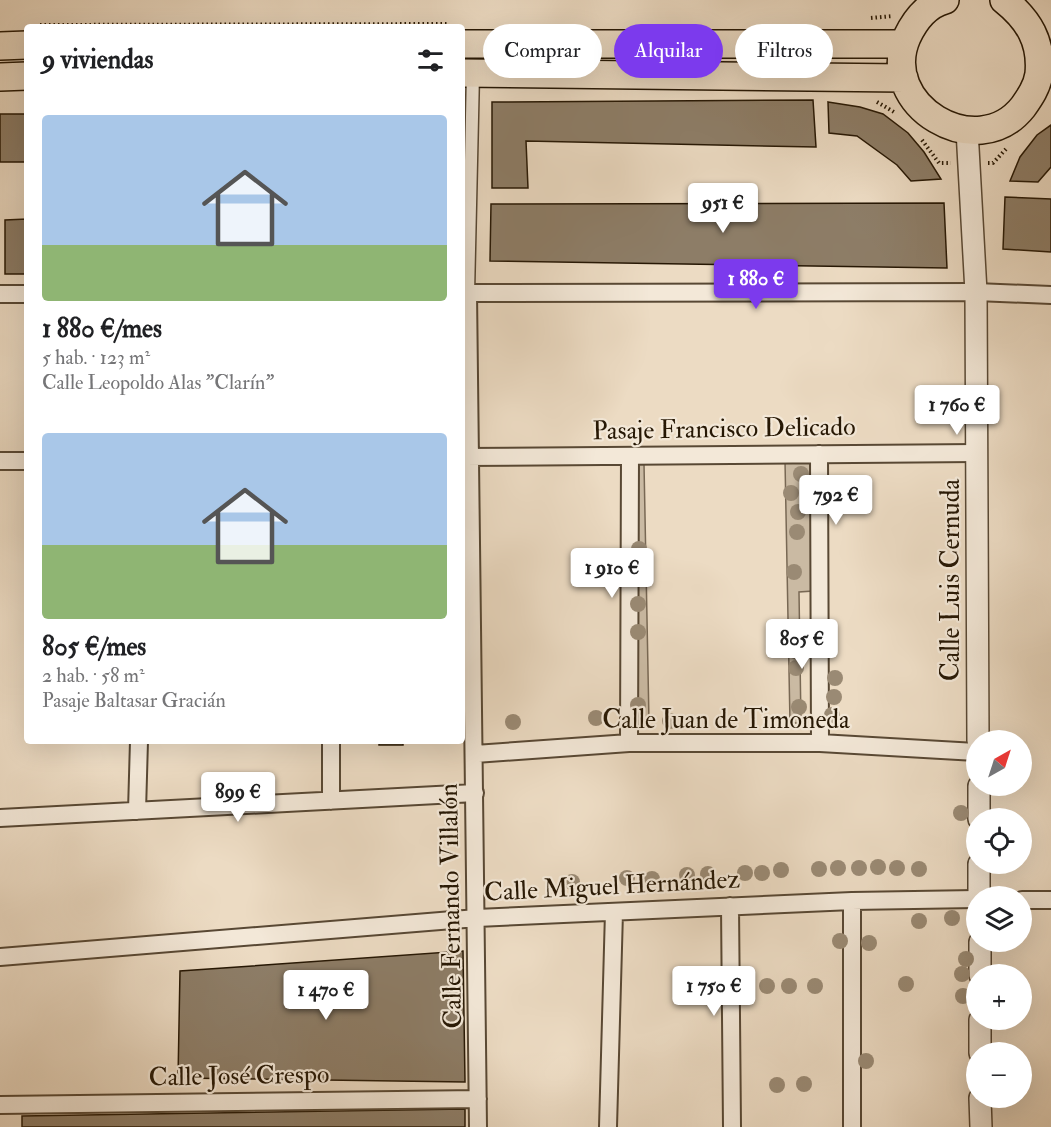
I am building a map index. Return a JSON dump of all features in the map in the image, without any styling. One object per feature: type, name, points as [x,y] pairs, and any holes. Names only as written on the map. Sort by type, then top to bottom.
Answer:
[{"type":"main road","points":[[945,0],[934,3],[914,22],[904,44],[902,60],[904,78],[912,98],[927,114],[946,126],[967,130],[986,129],[1004,122],[1041,93],[1038,78],[1044,40],[1004,0]]},
{"type":"main road","points":[[465,44],[904,44]]},
{"type":"main road","points":[[0,45],[24,45]]},
{"type":"main road","points":[[467,73],[904,78]]},
{"type":"main road","points":[[0,77],[24,76]]},
{"type":"street","name":"Calle Fernando Villalón","points":[[467,73],[465,293],[475,754],[478,1127]]},
{"type":"street","name":"Calle Luis Cernuda","points":[[967,130],[976,292],[978,730]]},
{"type":"street","points":[[465,293],[976,292],[1051,295]]},
{"type":"street","points":[[0,294],[24,294]]},
{"type":"street","name":"Pasaje Francisco Delicado","points":[[467,457],[977,453]]},
{"type":"street","points":[[819,454],[819,743]]},
{"type":"street","points":[[629,742],[630,456]]},
{"type":"street","points":[[0,461],[24,461]]},
{"type":"street","name":"Calle Juan de Timoneda","points":[[475,754],[629,742],[819,743],[966,751]]},
{"type":"street","points":[[137,811],[139,744]]},
{"type":"street","points":[[331,744],[331,801]]},
{"type":"street","points":[[0,818],[475,793]]},
{"type":"street","name":"Calle Miguel Hernández","points":[[0,957],[477,918],[852,901],[966,898]]},
{"type":"street","points":[[1032,900],[1051,900]]},
{"type":"street","points":[[852,901],[852,1127]]},
{"type":"street","points":[[730,906],[732,1127]]},
{"type":"street","points":[[608,1127],[614,912]]},
{"type":"street","name":"Calle José Crespo","points":[[0,1105],[478,1099]]},
{"type":"street","points":[[981,1108],[981,1127]]},
{"type":"path","points":[[870,98],[899,115]]},
{"type":"path","points":[[921,138],[939,163],[969,164],[993,163],[1014,139]]},
{"type":"shaded area","points":[[785,461],[810,461],[813,591],[799,592],[801,723],[790,723]]},
{"type":"shaded area","points":[[627,463],[644,464],[649,722],[623,719]]},
{"type":"building","points":[[813,100],[816,147],[526,141],[528,188],[492,188],[492,102]]},
{"type":"building","points":[[828,102],[860,107],[883,114],[908,133],[924,152],[941,179],[911,181],[897,165],[857,136],[829,133]]},
{"type":"building","points":[[0,114],[24,114],[24,162],[0,162]]},
{"type":"building","points":[[1051,125],[1051,167],[1038,182],[1010,181],[1020,157],[1037,135]]},
{"type":"building","points":[[1005,197],[1051,199],[1051,252],[1003,249]]},
{"type":"building","points":[[944,203],[947,268],[490,261],[491,204]]},
{"type":"building","points":[[24,219],[24,274],[5,274],[5,220]]},
{"type":"building","points":[[379,744],[403,744],[403,745]]},
{"type":"building","points":[[463,951],[465,1082],[178,1078],[180,971]]},
{"type":"building","points":[[465,1109],[465,1127],[22,1127],[22,1116]]}]
